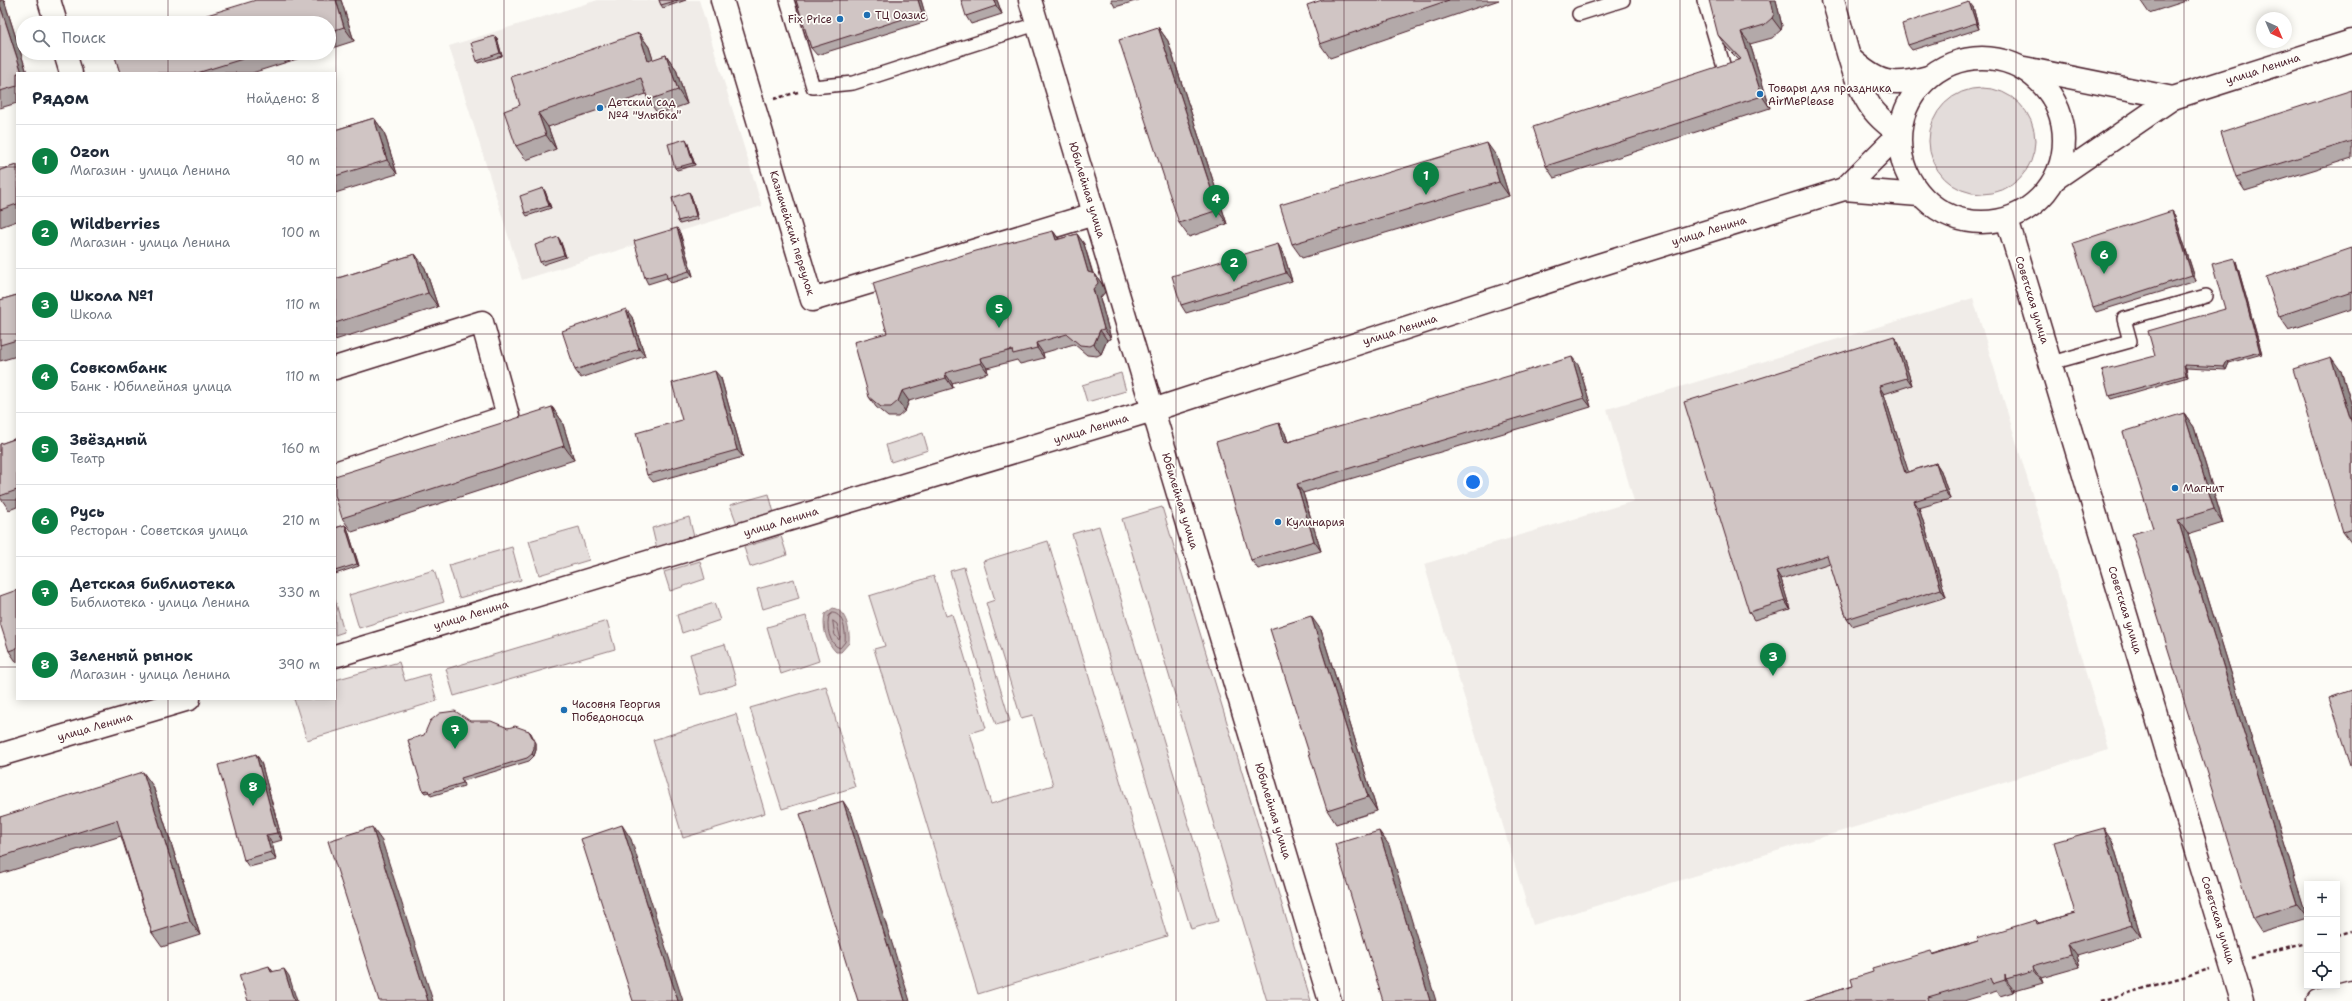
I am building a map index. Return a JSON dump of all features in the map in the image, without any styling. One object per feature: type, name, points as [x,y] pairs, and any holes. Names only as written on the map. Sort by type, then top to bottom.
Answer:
[{"type":"street","points":[[49,0],[54,16]]},
{"type":"street","name":"Казначейский переулок","points":[[722,0],[812,300],[1094,214]]},
{"type":"street","name":"Юбилейная улица","points":[[1030,0],[1330,1001]]},
{"type":"street","points":[[1833,0],[1859,86],[1869,105],[1883,122],[1899,134]]},
{"type":"street","name":"улица Ленина","points":[[2173,98],[2352,41]]},
{"type":"street","points":[[1850,58],[1867,74],[1884,81],[1906,83],[1928,78],[1956,61],[1989,58],[2021,67],[2173,98]]},
{"type":"street","points":[[67,60],[71,72]]},
{"type":"street","points":[[2021,67],[2046,87],[2061,116],[2064,148],[2056,179]]},
{"type":"street","points":[[1928,78],[1908,103],[1899,134],[1903,166],[1919,194],[1944,214],[1975,223],[2007,219],[2035,204],[2056,179],[2173,98]]},
{"type":"street","points":[[1844,189],[1899,134]]},
{"type":"street","points":[[1844,189],[1919,194]]},
{"type":"street","name":"улица Ленина","points":[[336,656],[1153,410],[1599,265],[1844,189]]},
{"type":"street","name":"Советская улица","points":[[2007,219],[2232,963],[2242,1001]]},
{"type":"street","points":[[336,368],[482,322],[508,416],[336,473]]},
{"type":"street","name":"улица Ленина","points":[[0,755],[186,700]]},
{"type":"street","points":[[2318,1001],[2352,992]]},
{"type":"lane","points":[[787,0],[814,87],[853,82],[1036,24]]},
{"type":"lane","points":[[1579,14],[1623,0]]},
{"type":"lane","points":[[1704,0],[1723,64]]},
{"type":"lane","points":[[2051,364],[2130,340],[2124,319],[2206,296]]},
{"type":"path","points":[[753,105],[814,87]]},
{"type":"path","points":[[2340,934],[2352,931]]},
{"type":"path","points":[[2101,1001],[2304,944]]},
{"type":"shaded area","name":"Детский сад №4 \"Улыбка\"","points":[[598,0],[699,0],[762,206],[522,280],[449,46]]},
{"type":"shaded area","points":[[1982,88],[2002,92],[2020,103],[2031,121],[2035,141],[2031,161],[2020,179],[2002,190],[1982,194],[1962,190],[1944,179],[1933,161],[1929,141],[1933,121],[1944,103],[1962,92]]},
{"type":"shaded area","points":[[1973,298],[2109,750],[1533,925],[1424,564],[1634,501],[1607,409]]},
{"type":"shaded area","points":[[1121,373],[1126,391],[1087,402],[1082,385]]},
{"type":"shaded area","points":[[923,433],[928,450],[891,462],[886,445]]},
{"type":"shaded area","points":[[769,494],[774,513],[737,524],[730,505]]},
{"type":"shaded area","points":[[1162,507],[1311,1001],[1267,1001],[1122,519]]},
{"type":"shaded area","points":[[689,517],[694,537],[657,549],[652,528]]},
{"type":"shaded area","points":[[1099,526],[1218,921],[1191,929],[1072,534]]},
{"type":"shaded area","points":[[579,527],[589,560],[539,575],[529,541]]},
{"type":"shaded area","points":[[781,536],[787,555],[750,567],[744,547]]},
{"type":"shaded area","points":[[1048,541],[1167,936],[978,994],[874,649],[885,646],[869,596],[934,576],[946,616],[952,614],[986,728],[970,733],[991,804],[1053,785],[1033,715],[1021,718],[986,603],[995,600],[983,561]]},
{"type":"shaded area","points":[[512,547],[521,580],[459,598],[449,565]]},
{"type":"shaded area","points":[[700,561],[705,579],[670,591],[664,572]]},
{"type":"shaded area","points":[[964,567],[1010,721],[996,725],[950,571]]},
{"type":"shaded area","points":[[434,570],[444,602],[359,628],[349,595]]},
{"type":"shaded area","points":[[794,579],[799,598],[763,609],[757,589]]},
{"type":"shaded area","points":[[714,603],[720,620],[682,633],[677,615]]},
{"type":"shaded area","points":[[336,604],[344,632],[336,635]]},
{"type":"shaded area","points":[[806,616],[819,661],[781,674],[767,627]]},
{"type":"shaded area","points":[[607,621],[615,649],[454,696],[446,669]]},
{"type":"shaded area","points":[[725,644],[737,684],[701,695],[690,654]]},
{"type":"shaded area","points":[[399,662],[405,681],[429,674],[437,701],[307,740],[294,700],[336,700],[336,680]]},
{"type":"shaded area","points":[[826,686],[855,787],[782,809],[750,708]]},
{"type":"shaded area","points":[[736,714],[765,813],[683,838],[653,740]]},
{"type":"water","points":[[833,608],[842,613],[848,627],[849,643],[841,652],[836,652],[830,644],[825,630],[825,614]]},
{"type":"building","points":[[256,0],[336,0],[344,27],[336,30],[336,16],[204,16]]},
{"type":"building","points":[[659,0],[678,0],[661,5]]},
{"type":"building","points":[[796,0],[918,0],[922,13],[811,48]]},
{"type":"building","points":[[961,0],[994,0],[996,6],[966,16]]},
{"type":"building","points":[[1322,0],[1449,0],[1320,44],[1307,5]]},
{"type":"building","points":[[1709,0],[1771,0],[1774,14],[1772,18],[1764,25],[1741,32],[1762,96],[1546,166],[1533,127],[1741,59],[1718,35]]},
{"type":"building","points":[[1969,2],[1976,23],[1908,45],[1902,24]]},
{"type":"building","points":[[0,5],[16,54],[16,60],[18,60],[22,72],[16,72],[16,86],[0,91]]},
{"type":"building","points":[[1158,27],[1218,210],[1179,223],[1119,40]]},
{"type":"building","points":[[639,33],[648,61],[666,55],[678,90],[648,100],[641,78],[538,113],[546,135],[516,146],[504,111],[520,105],[511,77]]},
{"type":"building","points":[[495,36],[500,53],[477,61],[471,43]]},
{"type":"building","points":[[116,60],[239,60],[200,72],[120,72]]},
{"type":"building","points":[[2352,90],[2352,141],[2236,177],[2221,132]]},
{"type":"building","points":[[374,118],[387,160],[336,176],[336,130]]},
{"type":"building","points":[[686,139],[693,163],[675,168],[668,144]]},
{"type":"building","points":[[1487,143],[1499,182],[1292,244],[1280,205]]},
{"type":"building","points":[[16,165],[16,204],[0,210],[0,170]]},
{"type":"building","points":[[543,188],[549,206],[525,213],[520,196]]},
{"type":"building","points":[[689,192],[696,216],[678,221],[672,198]]},
{"type":"building","points":[[2172,211],[2192,275],[2093,307],[2073,243]]},
{"type":"building","points":[[677,228],[689,271],[667,278],[666,272],[645,278],[634,241]]},
{"type":"building","points":[[1053,231],[1056,240],[1077,234],[1088,272],[1095,274],[1098,283],[1093,289],[1104,329],[1100,330],[1094,344],[1090,346],[1080,345],[1067,334],[1036,343],[1037,348],[1013,354],[1012,350],[980,358],[981,363],[945,373],[946,378],[902,391],[898,401],[891,407],[881,407],[869,397],[854,342],[887,333],[873,283],[976,251]]},
{"type":"building","points":[[558,237],[564,255],[540,262],[535,245]]},
{"type":"building","points":[[1278,244],[1286,273],[1181,305],[1172,276]]},
{"type":"building","points":[[2352,248],[2352,292],[2279,316],[2266,277]]},
{"type":"building","points":[[415,254],[428,293],[336,323],[336,279]]},
{"type":"building","points":[[2234,258],[2260,352],[2227,361],[2224,367],[2184,365],[2186,375],[2109,396],[2102,370],[2155,356],[2148,331],[2225,309],[2212,264]]},
{"type":"building","points":[[16,295],[16,340],[0,345],[0,300]]},
{"type":"building","points":[[626,309],[639,349],[575,370],[562,331]]},
{"type":"building","points":[[1894,336],[1907,378],[1879,386],[1905,473],[1936,463],[1945,491],[1914,501],[1941,589],[1847,619],[1827,555],[1776,571],[1785,601],[1749,612],[1684,402]]},
{"type":"building","points":[[1572,357],[1584,398],[1297,484],[1314,541],[1251,560],[1216,442],[1279,423],[1285,443]]},
{"type":"building","points":[[2331,357],[2352,424],[2352,529],[2343,532],[2293,369]]},
{"type":"building","points":[[715,371],[737,450],[647,475],[636,433],[682,420],[672,383]]},
{"type":"building","points":[[552,407],[564,446],[342,518],[336,498],[336,476]]},
{"type":"building","points":[[2184,413],[2214,509],[2178,520],[2297,904],[2252,918],[2132,534],[2153,528],[2123,432]]},
{"type":"building","points":[[16,438],[16,490],[0,496],[0,444]]},
{"type":"building","points":[[345,525],[357,564],[336,571],[336,528]]},
{"type":"building","points":[[16,590],[16,648],[9,651],[0,623],[0,596]]},
{"type":"building","points":[[1311,616],[1368,797],[1327,810],[1270,629]]},
{"type":"building","points":[[2352,690],[2352,768],[2329,698]]},
{"type":"building","points":[[455,711],[470,721],[491,721],[508,728],[515,726],[529,731],[534,741],[532,754],[527,758],[461,778],[463,783],[429,793],[428,790],[423,791],[408,740],[424,735],[430,721],[440,713]]},
{"type":"building","points":[[256,754],[277,833],[266,835],[271,852],[244,860],[218,765]]},
{"type":"building","points":[[143,772],[190,921],[152,933],[117,820],[0,857],[0,817]]},
{"type":"building","points":[[843,801],[905,1001],[858,1001],[800,814]]},
{"type":"building","points":[[622,825],[678,1001],[633,1001],[581,839]]},
{"type":"building","points":[[372,827],[428,1001],[379,1001],[328,841]]},
{"type":"building","points":[[2104,828],[2132,925],[2068,944],[2071,955],[2033,966],[2034,971],[2006,979],[2005,974],[2005,980],[1992,984],[1990,979],[1928,997],[1929,1001],[1804,1001],[1853,986],[1851,979],[1873,972],[1872,968],[1931,951],[1933,955],[1978,941],[1977,938],[2036,920],[2037,924],[2075,913],[2054,842]]},
{"type":"building","points":[[1379,831],[1430,1001],[1383,1001],[1335,844]]},
{"type":"building","points":[[269,966],[271,972],[284,969],[294,1001],[248,1001],[239,975]]},
{"type":"place","name":"ТЦ Оазис","points":[[867,15]]},
{"type":"place","name":"Fix Price","points":[[840,19]]},
{"type":"place","name":"Товары для праздника AirMePlease","points":[[1760,94]]},
{"type":"place","name":"Детский сад №4 \"Улыбка\"","points":[[600,108]]},
{"type":"place","name":"Ozon","points":[[1426,195]]},
{"type":"place","name":"Совкомбанк","points":[[1216,218]]},
{"type":"place","name":"Русь","points":[[2104,274]]},
{"type":"place","name":"Wildberries","points":[[1234,282]]},
{"type":"place","name":"Звёздный","points":[[999,328]]},
{"type":"place","name":"Магнит","points":[[2175,488]]},
{"type":"place","name":"Кулинария","points":[[1278,522]]},
{"type":"place","name":"Школа №1","points":[[1773,676]]},
{"type":"place","name":"Часовня Георгия Победоносца","points":[[564,710]]},
{"type":"place","name":"Детская библиотека","points":[[455,749]]},
{"type":"place","name":"Зеленый рынок","points":[[253,806]]}]
